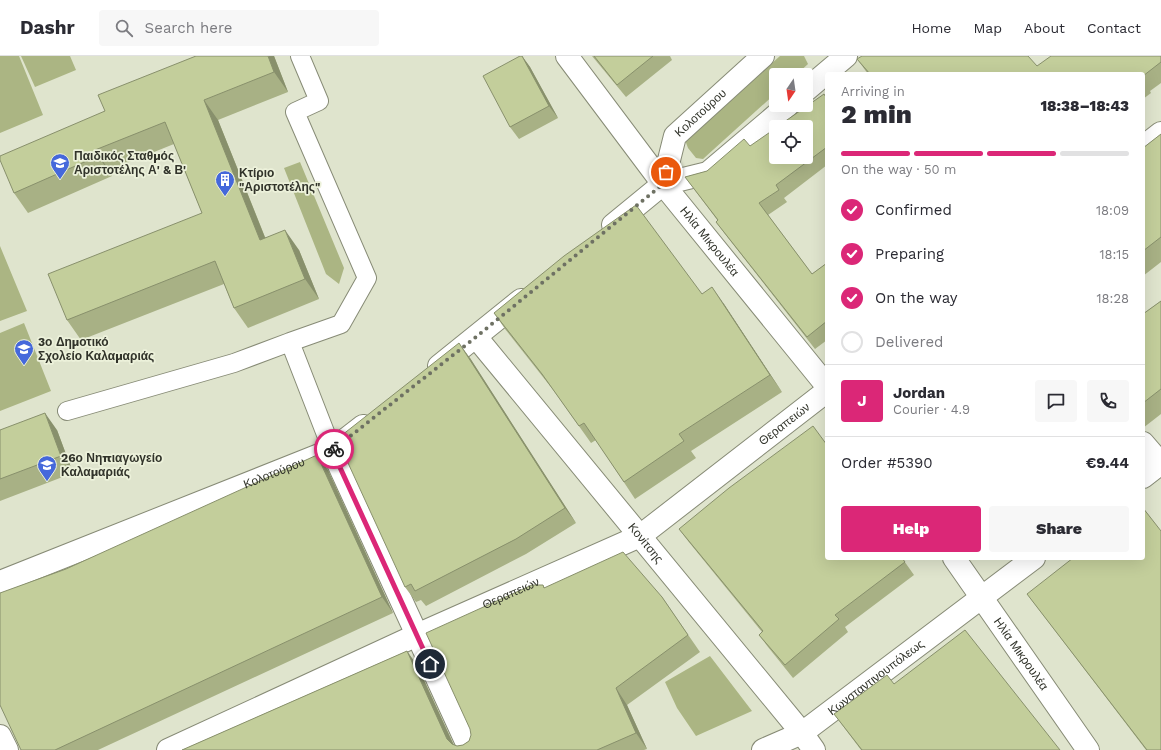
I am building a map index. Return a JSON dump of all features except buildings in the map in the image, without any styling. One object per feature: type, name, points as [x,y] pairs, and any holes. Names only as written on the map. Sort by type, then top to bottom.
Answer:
[{"type":"street","name":"Ηλία Μικρουλέα","points":[[567,56],[663,184],[825,384]]},
{"type":"street","name":"Κολοτούρου","points":[[663,184],[675,136],[763,56]]},
{"type":"street","points":[[827,72],[837,63]]},
{"type":"street","points":[[813,84],[825,73]]},
{"type":"street","points":[[597,239],[663,184],[708,173],[780,112]]},
{"type":"street","points":[[1145,146],[1161,133]]},
{"type":"street","points":[[426,376],[537,288]]},
{"type":"street","name":"Κονίτσης","points":[[476,337],[808,741]]},
{"type":"street","name":"Θεραπειών","points":[[168,750],[417,635],[640,536],[825,393]]},
{"type":"street","name":"Κολοτούρου","points":[[0,582],[332,450],[376,416]]},
{"type":"street","points":[[1145,445],[1161,464],[1145,476]]},
{"type":"street","points":[[332,450],[470,750]]},
{"type":"street","name":"Ηλία Μικρουλέα","points":[[955,560],[983,597],[1088,750]]},
{"type":"street","name":"Κωνσταντινουπόλεως","points":[[763,750],[808,741],[983,597],[1031,560]]},
{"type":"street","points":[[0,736],[6,750]]},
{"type":"lane","points":[[67,411],[234,364],[341,324],[367,278],[295,112],[320,101],[300,56]]},
{"type":"lane","points":[[290,342],[332,450]]},
{"type":"green space","points":[[0,56],[19,56],[43,115],[0,133]]},
{"type":"green space","points":[[21,56],[70,56],[76,70],[35,87]]},
{"type":"green space","points":[[780,56],[804,56],[808,64],[804,68],[769,68],[769,99],[703,159],[696,158],[688,148],[685,140]]},
{"type":"green space","points":[[300,162],[344,268],[339,284],[326,274],[284,168]]},
{"type":"green space","points":[[0,246],[27,311],[0,321]]},
{"type":"green space","points":[[24,323],[51,391],[0,411],[0,333]]},
{"type":"green space","points":[[710,656],[752,711],[696,736],[677,708],[665,682]]},
{"type":"way so far","points":[[334,449],[476,337],[663,184],[666,172]]},
{"type":"place","name":"Παιδικός Σταθμός Αριστοτέλης Α' & Β'","points":[[60,180]]},
{"type":"place","name":"Κτίριο \"Αριστοτέλης\"","points":[[225,197]]},
{"type":"place","name":"3ο Δημοτικό Σχολείο Καλαμαριάς","points":[[24,366]]},
{"type":"place","name":"26ο Νηπιαγωγείο Καλαμαριάς","points":[[47,482]]},
{"type":"route","points":[[334,449],[332,450],[430,664]]}]
